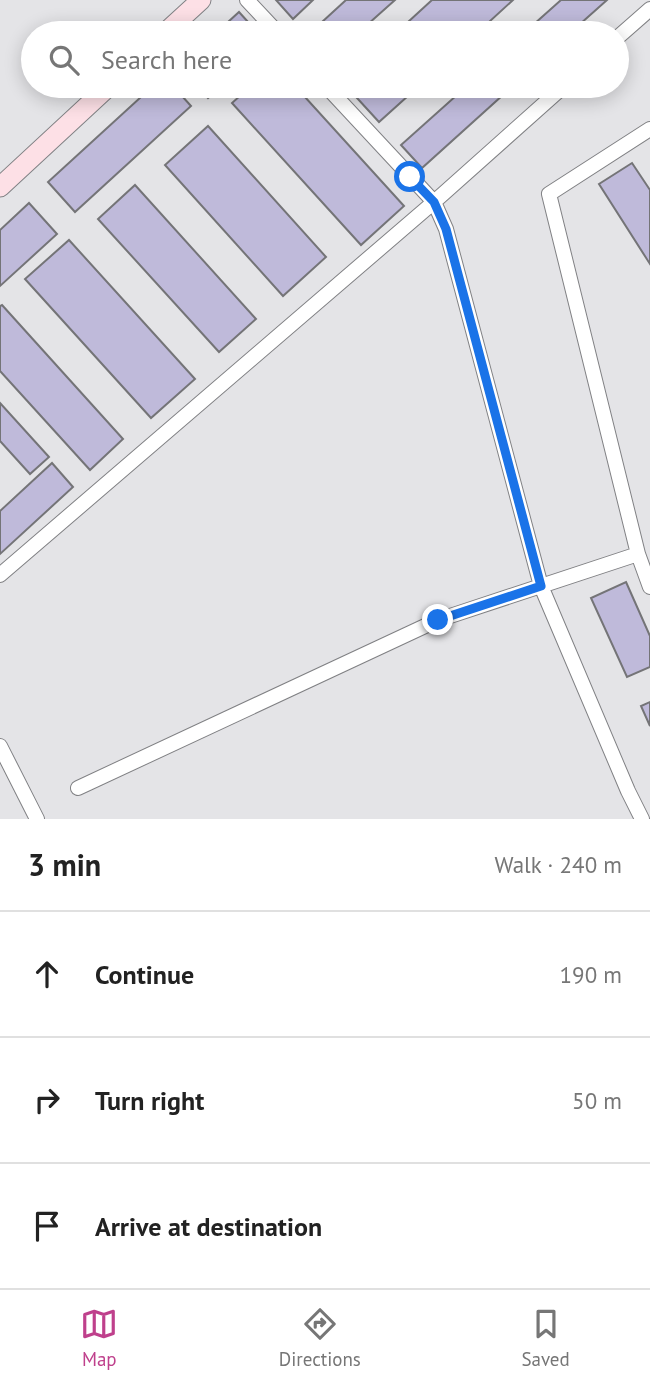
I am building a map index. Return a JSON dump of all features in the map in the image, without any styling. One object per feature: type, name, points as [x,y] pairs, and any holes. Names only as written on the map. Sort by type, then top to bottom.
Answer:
[{"type":"street","points":[[178,21],[201,0]]},
{"type":"street","points":[[247,0],[267,21]]},
{"type":"street","points":[[629,27],[650,9]]},
{"type":"street","points":[[0,187],[96,98]]},
{"type":"street","points":[[337,98],[434,202],[446,229],[541,586],[642,819]]},
{"type":"street","points":[[0,575],[434,202],[551,98]]},
{"type":"street","points":[[650,129],[549,194],[638,554],[650,587]]},
{"type":"street","points":[[78,788],[438,620],[638,554]]},
{"type":"street","points":[[0,746],[37,819]]},
{"type":"building","points":[[276,0],[313,0],[293,19]]},
{"type":"building","points":[[346,0],[395,0],[371,21],[323,21]]},
{"type":"building","points":[[432,0],[513,0],[490,21],[409,21]]},
{"type":"building","points":[[561,0],[607,0],[583,21],[537,21]]},
{"type":"building","points":[[239,12],[247,21],[229,21]]},
{"type":"building","points":[[140,98],[184,98],[191,106],[75,212],[48,182]]},
{"type":"building","points":[[238,98],[306,98],[404,206],[361,245],[232,103]]},
{"type":"building","points":[[357,98],[406,98],[379,122]]},
{"type":"building","points":[[454,98],[500,98],[422,168],[401,145]]},
{"type":"building","points":[[208,126],[326,257],[283,296],[165,165]]},
{"type":"building","points":[[632,163],[650,190],[650,264],[599,184]]},
{"type":"building","points":[[135,185],[256,319],[219,352],[98,219]]},
{"type":"building","points":[[29,203],[57,234],[0,286],[0,230]]},
{"type":"building","points":[[69,240],[195,379],[151,418],[25,279]]},
{"type":"building","points":[[2,305],[123,439],[90,470],[0,371]]},
{"type":"building","points":[[0,403],[49,457],[30,474],[0,441]]},
{"type":"building","points":[[52,463],[73,487],[0,554],[0,511]]},
{"type":"building","points":[[626,582],[650,636],[650,667],[627,677],[591,598]]},
{"type":"building","points":[[650,702],[650,726],[641,706]]},
{"type":"route","points":[[410,177],[434,202],[446,229],[541,586],[438,620]]}]
